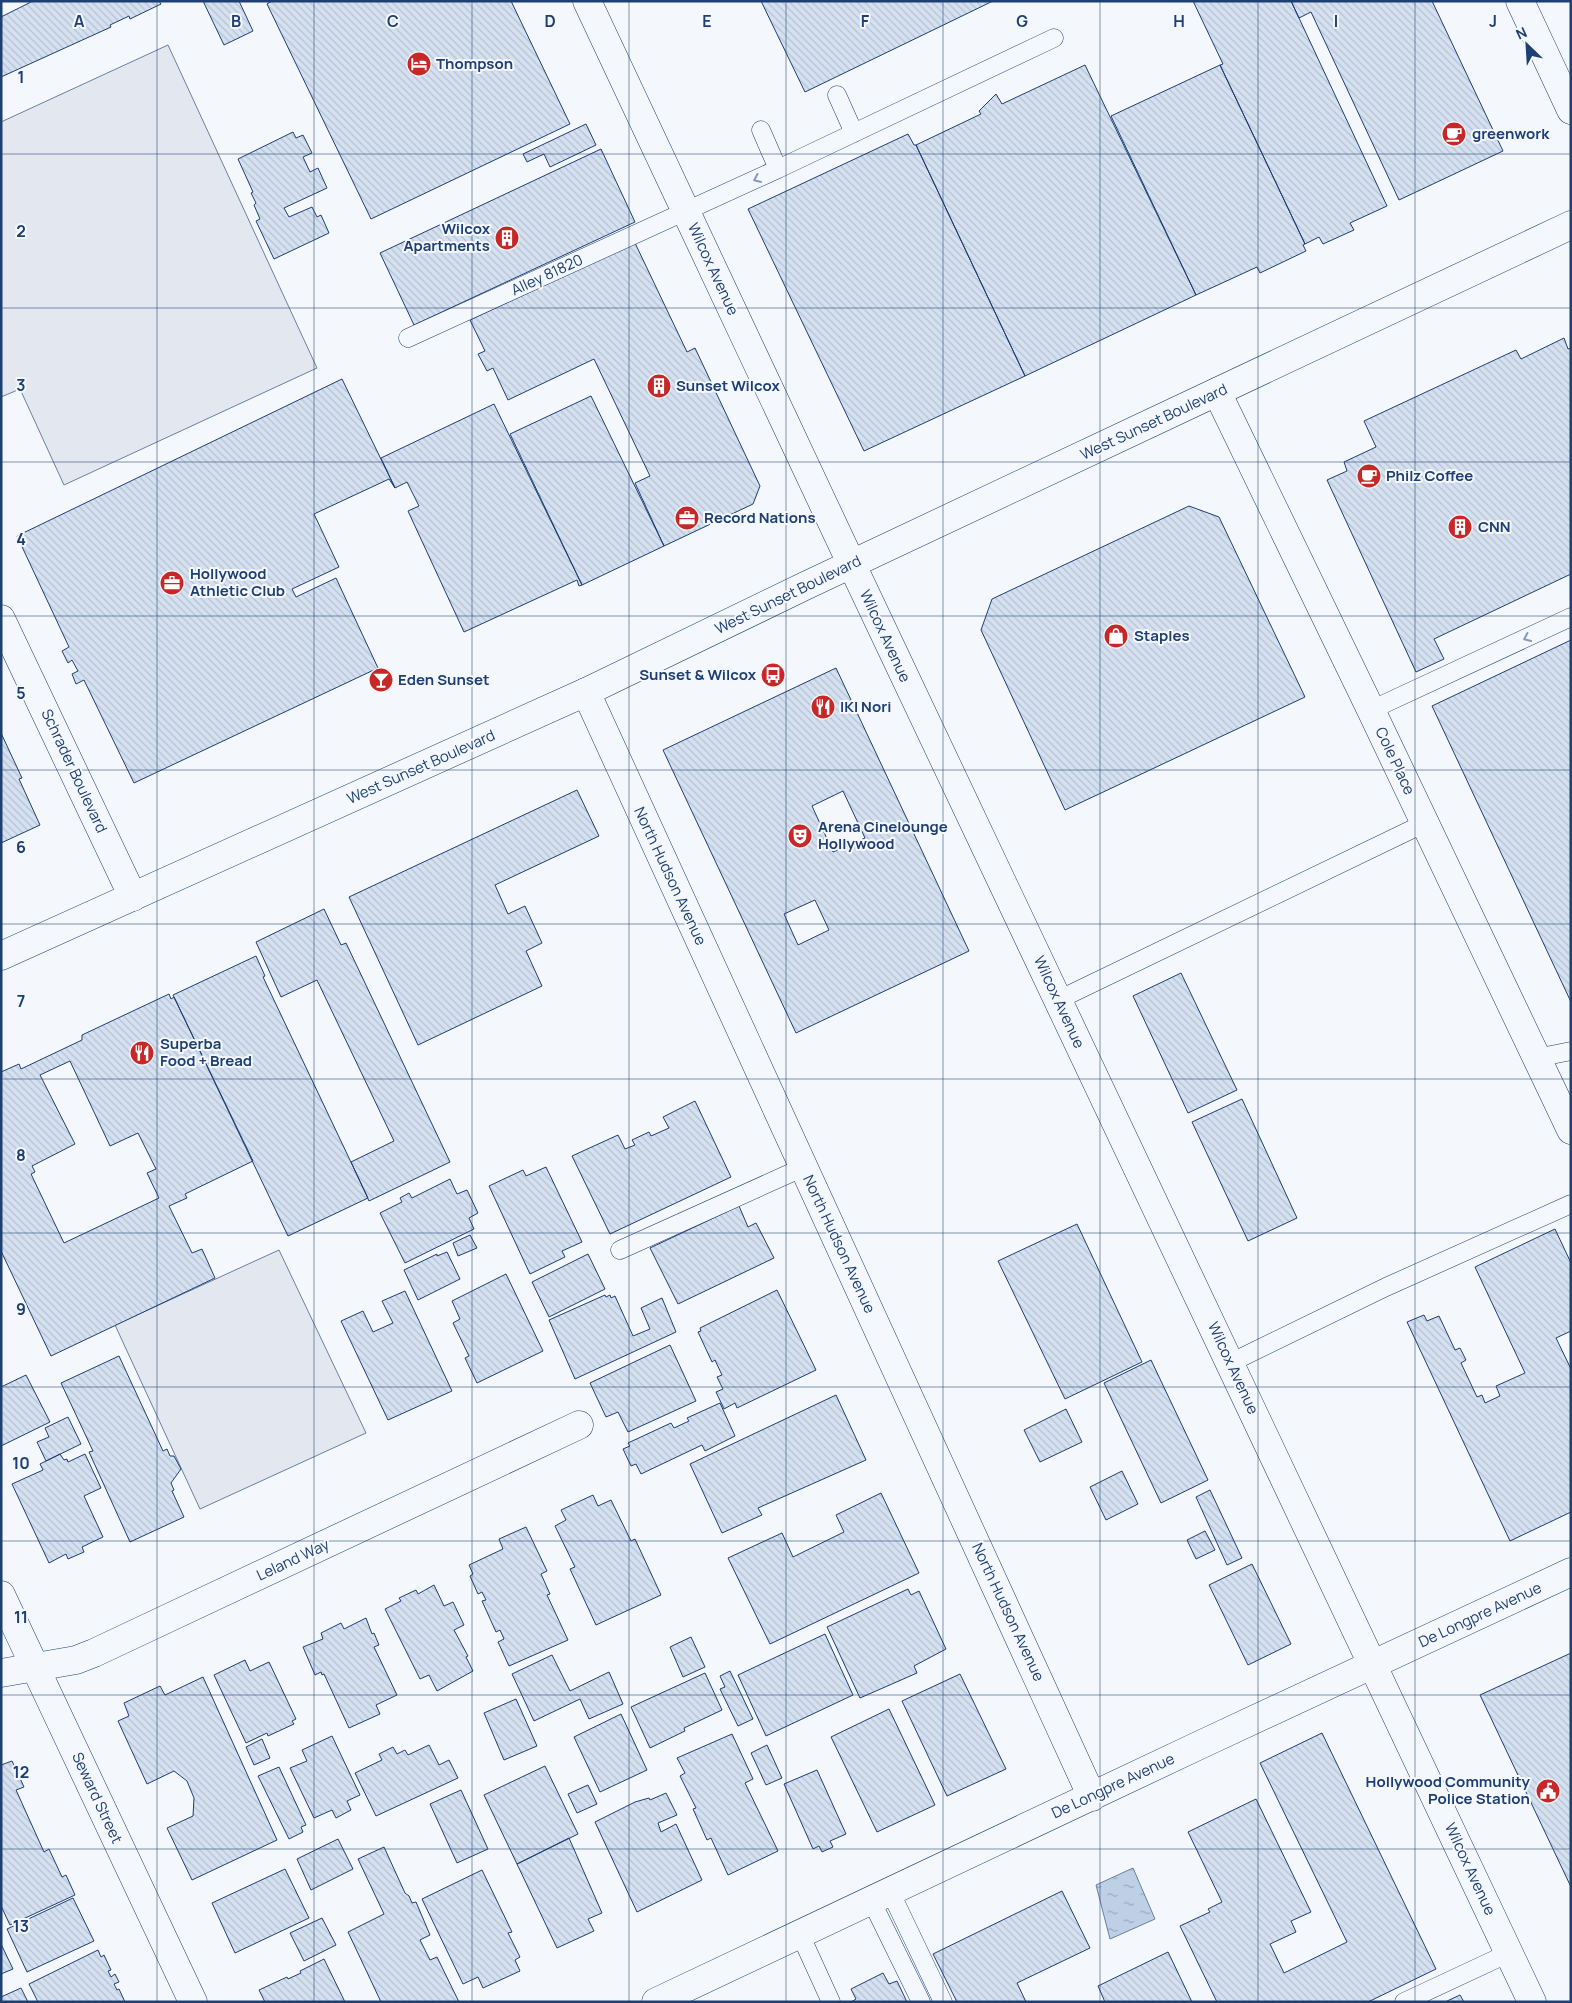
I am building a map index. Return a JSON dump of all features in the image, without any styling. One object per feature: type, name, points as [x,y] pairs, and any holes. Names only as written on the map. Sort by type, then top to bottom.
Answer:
[{"type":"street","name":"Wilcox Avenue","points":[[587,1],[1532,2002]]},
{"type":"street","points":[[1520,1],[1571,110]]},
{"type":"street","name":"West Sunset Boulevard","points":[[1,956],[586,692],[1571,224]]},
{"type":"street","name":"Cole Place","points":[[1217,392],[1571,1130]]},
{"type":"street","name":"Schrader Boulevard","points":[[1,619],[133,897]]},
{"type":"street","name":"North Hudson Avenue","points":[[586,692],[1092,1796]]},
{"type":"street","name":"Leland Way","points":[[1,1673],[76,1660],[94,1653],[578,1425]]},
{"type":"street","name":"De Longpre Avenue","points":[[656,2002],[1571,1572]]},
{"type":"street","name":"Seward Street","points":[[1,1595],[193,2002]]},
{"type":"lane","name":"Alley 81820","points":[[408,338],[778,170],[1054,38]]},
{"type":"lane","points":[[837,95],[854,133]]},
{"type":"lane","points":[[761,130],[778,170]]},
{"type":"lane","points":[[1371,710],[1571,617]]},
{"type":"lane","points":[[1058,1000],[1425,824]]},
{"type":"lane","points":[[1536,1058],[1571,1051]]},
{"type":"lane","points":[[620,1250],[804,1167]]},
{"type":"lane","points":[[1230,1363],[1386,1287],[1571,1204]]},
{"type":"lane","points":[[881,1896],[921,2002]]},
{"type":"lane","points":[[881,1896],[943,2002]]},
{"type":"lane","points":[[800,1934],[832,2002]]},
{"type":"lane","points":[[1404,2002],[1509,1953]]},
{"type":"shaded area","points":[[168,45],[317,368],[64,485],[20,389],[1,397],[1,122]]},
{"type":"shaded area","points":[[279,1250],[366,1433],[200,1509],[115,1325]]},
{"type":"water","points":[[1133,1868],[1155,1919],[1110,1939],[1096,1885]]},
{"type":"building","points":[[33,1],[159,1],[161,4],[130,19],[129,16],[110,25],[111,27],[1,77],[1,17]]},
{"type":"building","points":[[203,1],[239,1],[253,31],[224,45]]},
{"type":"building","name":"Thompson","points":[[272,1],[511,1],[570,124],[371,219],[267,4]]},
{"type":"building","points":[[761,1],[993,1],[805,92]]},
{"type":"building","points":[[1193,1],[1291,1],[1387,206],[1350,223],[1354,230],[1323,244],[1319,237],[1305,244],[1220,65],[1223,64]]},
{"type":"building","points":[[1291,1],[1432,1],[1503,151],[1399,200],[1311,12],[1299,18]]},
{"type":"building","points":[[1085,65],[1196,295],[1025,376],[916,145],[981,114],[979,111],[996,94],[1002,104]]},
{"type":"building","points":[[1220,65],[1305,244],[1303,245],[1306,251],[1260,273],[1257,267],[1196,295],[1111,116]]},
{"type":"building","points":[[586,124],[596,145],[550,167],[544,154],[527,162],[523,154]]},
{"type":"building","points":[[293,132],[296,138],[303,135],[312,153],[303,157],[310,172],[318,168],[327,188],[284,208],[289,217],[312,207],[317,217],[321,215],[329,233],[274,259],[256,221],[260,219],[254,205],[256,203],[251,193],[253,192],[238,159]]},
{"type":"building","points":[[908,134],[914,145],[916,145],[1025,376],[864,451],[748,209]]},
{"type":"building","name":"Wilcox Apartments","points":[[601,149],[635,222],[414,325],[380,253]]},
{"type":"building","name":"Sunset Wilcox","points":[[635,243],[687,352],[695,348],[760,486],[753,504],[664,546],[635,483],[650,476],[594,359],[508,400],[493,368],[487,371],[478,354],[485,351],[470,320]]},
{"type":"building","name":"CNN","points":[[1564,338],[1568,349],[1571,348],[1571,574],[1434,639],[1444,659],[1416,672],[1327,480],[1347,471],[1344,462],[1376,447],[1364,421],[1516,350],[1521,359]]},
{"type":"building","name":"Hollywood Athletic Club","points":[[342,379],[395,488],[389,479],[314,514],[339,567],[292,589],[296,597],[336,578],[378,668],[134,783],[84,680],[76,684],[72,674],[78,671],[72,660],[68,663],[62,651],[69,647],[17,536]]},
{"type":"building","points":[[591,396],[664,546],[582,585],[510,434]]},
{"type":"building","points":[[494,404],[582,585],[579,586],[577,580],[464,632],[408,511],[419,506],[407,482],[395,488],[381,458]]},
{"type":"building","points":[[1189,506],[1219,517],[1305,697],[1065,810],[981,630],[992,599]]},
{"type":"building","points":[[1571,640],[1571,1002],[1432,706]]},
{"type":"building","points":[[836,668],[969,951],[796,1033],[663,750]],"holes":[[[843,791],[865,838],[833,852],[812,806]],[[815,900],[829,930],[798,945],[784,914]]]},
{"type":"building","points":[[1,733],[22,778],[19,779],[40,825],[1,843]]},
{"type":"building","points":[[577,790],[599,836],[495,885],[508,914],[525,906],[542,943],[526,951],[542,986],[418,1045],[349,897]]},
{"type":"building","points":[[324,909],[341,945],[346,943],[450,1162],[369,1201],[351,1162],[394,1141],[317,980],[281,997],[256,942]]},
{"type":"building","points":[[256,956],[265,976],[263,977],[368,1198],[288,1236],[173,995]]},
{"type":"building","points":[[1181,973],[1237,1090],[1188,1113],[1133,996]]},
{"type":"building","points":[[169,994],[171,999],[174,997],[253,1161],[185,1194],[187,1198],[169,1206],[192,1253],[202,1249],[215,1278],[51,1356],[1,1251],[1,1072],[19,1064],[21,1069],[82,1040],[82,1035]],"holes":[[[70,1061],[110,1146],[138,1133],[156,1169],[147,1173],[159,1198],[64,1243],[31,1174],[35,1172],[32,1166],[75,1144],[40,1075]]]},
{"type":"building","points":[[1242,1099],[1297,1218],[1248,1241],[1192,1122]]},
{"type":"building","points":[[695,1101],[731,1177],[610,1234],[572,1156],[618,1135],[625,1149],[635,1145],[632,1140],[649,1132],[651,1136],[669,1128],[663,1117]]},
{"type":"building","points":[[546,1167],[582,1242],[562,1251],[565,1257],[530,1274],[489,1186],[523,1170],[526,1176]]},
{"type":"building","points":[[450,1179],[457,1194],[467,1190],[478,1213],[469,1218],[474,1229],[405,1263],[380,1213],[402,1202],[400,1198],[409,1193],[412,1198]]},
{"type":"building","points":[[739,1206],[748,1227],[756,1223],[774,1258],[678,1304],[650,1248]]},
{"type":"building","points":[[1077,1224],[1142,1362],[1065,1399],[998,1261]]},
{"type":"building","points":[[1555,1229],[1571,1263],[1571,1331],[1556,1338],[1571,1369],[1571,1512],[1510,1541],[1407,1322],[1424,1315],[1427,1321],[1439,1316],[1455,1350],[1460,1348],[1466,1360],[1461,1363],[1477,1397],[1482,1395],[1485,1403],[1500,1396],[1496,1386],[1525,1373],[1475,1267]]},
{"type":"building","points":[[470,1235],[477,1248],[458,1256],[453,1243]]},
{"type":"building","points":[[447,1252],[460,1279],[418,1300],[404,1270],[437,1254],[437,1256]]},
{"type":"building","points":[[588,1254],[605,1289],[549,1317],[532,1282]]},
{"type":"building","points":[[506,1274],[543,1351],[477,1383],[465,1358],[469,1356],[453,1323],[460,1319],[452,1301]]},
{"type":"building","points":[[777,1290],[816,1370],[737,1408],[735,1403],[724,1409],[716,1392],[723,1389],[717,1377],[722,1375],[715,1360],[712,1362],[698,1332],[701,1331],[700,1328]]},
{"type":"building","points":[[405,1291],[452,1391],[388,1420],[341,1321],[363,1311],[373,1332],[393,1323],[382,1301]]},
{"type":"building","points":[[605,1295],[606,1297],[610,1295],[611,1298],[615,1296],[633,1336],[650,1329],[641,1308],[662,1298],[676,1332],[575,1379],[549,1320]]},
{"type":"building","points":[[670,1345],[696,1401],[628,1432],[618,1412],[606,1417],[590,1383]]},
{"type":"building","points":[[119,1356],[163,1451],[167,1449],[170,1456],[174,1456],[181,1469],[171,1483],[174,1490],[172,1491],[184,1517],[130,1542],[89,1452],[93,1451],[61,1383]]},
{"type":"building","points":[[1151,1360],[1208,1480],[1161,1503],[1104,1383]]},
{"type":"building","points":[[26,1375],[50,1422],[1,1446],[1,1387]]},
{"type":"building","points":[[836,1395],[866,1460],[758,1508],[762,1515],[722,1533],[690,1464]]},
{"type":"building","points":[[720,1403],[735,1436],[705,1451],[702,1445],[641,1474],[636,1464],[631,1466],[623,1449],[630,1446],[628,1443],[671,1423],[674,1428],[689,1421],[687,1418]]},
{"type":"building","points":[[1066,1409],[1082,1442],[1040,1462],[1024,1430]]},
{"type":"building","points":[[68,1417],[81,1444],[46,1461],[37,1442],[49,1437],[45,1428]]},
{"type":"building","points":[[60,1454],[68,1462],[85,1454],[101,1488],[84,1496],[103,1537],[82,1547],[84,1552],[68,1559],[66,1554],[49,1563],[12,1484],[43,1470],[40,1464]]},
{"type":"building","points":[[1122,1471],[1138,1504],[1106,1520],[1090,1487]]},
{"type":"building","points":[[1210,1490],[1242,1558],[1227,1565],[1196,1497]]},
{"type":"building","points":[[881,1493],[919,1573],[770,1644],[728,1558],[782,1533],[793,1557],[844,1532],[836,1515]]},
{"type":"building","points":[[593,1495],[598,1506],[611,1500],[631,1541],[635,1539],[661,1595],[596,1625],[570,1569],[575,1567],[555,1526],[566,1520],[561,1510]]},
{"type":"building","points":[[526,1527],[547,1571],[541,1574],[550,1594],[547,1595],[568,1640],[509,1666],[498,1642],[504,1639],[500,1630],[496,1632],[482,1601],[486,1600],[482,1592],[478,1594],[470,1576],[473,1574],[469,1565],[503,1549],[499,1539]]},
{"type":"building","points":[[1205,1531],[1215,1550],[1196,1559],[1187,1540]]},
{"type":"building","points":[[1252,1564],[1291,1644],[1248,1665],[1209,1585]]},
{"type":"building","points":[[434,1585],[444,1606],[453,1602],[464,1625],[454,1630],[468,1656],[466,1657],[473,1671],[437,1691],[429,1675],[420,1679],[385,1609],[401,1601],[399,1598],[416,1590],[418,1594]]},
{"type":"building","points":[[908,1589],[911,1595],[919,1591],[946,1649],[914,1666],[917,1673],[860,1698],[827,1627]]},
{"type":"building","points":[[366,1618],[372,1634],[374,1633],[379,1645],[374,1647],[397,1695],[376,1705],[380,1714],[349,1728],[324,1674],[322,1675],[321,1672],[315,1675],[303,1647],[323,1639],[321,1633],[341,1623],[344,1629]]},
{"type":"building","points":[[825,1634],[853,1695],[766,1736],[738,1675]]},
{"type":"building","points":[[691,1637],[705,1667],[683,1677],[670,1647]]},
{"type":"building","name":"Hollywood Community Police Station","points":[[1571,1653],[1571,1887],[1480,1695]]},
{"type":"building","points":[[552,1655],[570,1691],[609,1672],[623,1704],[589,1719],[580,1699],[534,1721],[512,1674]]},
{"type":"building","points":[[245,1660],[250,1671],[269,1662],[296,1719],[292,1721],[294,1724],[268,1736],[267,1733],[246,1743],[214,1675]]},
{"type":"building","points":[[730,1671],[753,1719],[738,1726],[720,1689],[725,1687],[720,1676]]},
{"type":"building","points":[[705,1673],[722,1710],[684,1728],[685,1731],[650,1748],[631,1707]]},
{"type":"building","points":[[960,1674],[1006,1769],[947,1796],[902,1701]]},
{"type":"building","points":[[203,1677],[277,1840],[192,1880],[167,1828],[193,1816],[194,1798],[187,1781],[174,1771],[147,1784],[118,1721],[129,1716],[124,1703],[160,1686],[165,1695]]},
{"type":"building","points":[[516,1699],[537,1746],[504,1760],[484,1713]]},
{"type":"building","points":[[889,1709],[935,1805],[877,1832],[831,1737]]},
{"type":"building","points":[[621,1714],[647,1770],[600,1792],[574,1737]]},
{"type":"building","points":[[1322,1733],[1436,1969],[1368,2002],[1217,2002],[1180,1926],[1210,1912],[1208,1909],[1222,1902],[1188,1832],[1256,1799],[1311,1912],[1291,1921],[1296,1932],[1270,1944],[1284,1973],[1347,1942],[1260,1763]]},
{"type":"building","points":[[732,1734],[753,1779],[745,1783],[778,1851],[728,1875],[711,1838],[707,1840],[693,1809],[696,1808],[680,1776],[685,1773],[677,1758]]},
{"type":"building","points":[[332,1736],[360,1795],[347,1801],[351,1810],[336,1818],[332,1810],[314,1818],[290,1768],[307,1761],[302,1750]]},
{"type":"building","points":[[262,1739],[270,1758],[254,1765],[246,1747]]},
{"type":"building","points":[[429,1745],[439,1765],[449,1760],[458,1778],[376,1816],[355,1773],[382,1760],[379,1754],[393,1747],[397,1754],[405,1750],[408,1755]]},
{"type":"building","points":[[767,1745],[782,1778],[766,1785],[751,1753]]},
{"type":"building","points":[[12,1761],[24,1787],[16,1790],[44,1852],[49,1849],[62,1877],[66,1875],[75,1895],[10,1925],[1,1906],[1,1765]]},
{"type":"building","points":[[545,1766],[578,1834],[517,1864],[484,1795]]},
{"type":"building","points":[[279,1767],[306,1825],[301,1827],[303,1832],[289,1839],[258,1776]]},
{"type":"building","points":[[817,1770],[846,1834],[830,1841],[833,1847],[822,1852],[819,1846],[813,1849],[784,1784]]},
{"type":"building","points":[[588,1785],[597,1804],[577,1813],[568,1794]]},
{"type":"building","points":[[461,1790],[488,1849],[457,1863],[430,1804]]},
{"type":"building","points":[[666,1793],[677,1815],[658,1823],[661,1832],[676,1824],[702,1880],[637,1912],[595,1822],[635,1802],[649,1798],[650,1800]]},
{"type":"building","points":[[569,1838],[602,1913],[588,1919],[594,1931],[557,1948],[517,1864]]},
{"type":"building","points":[[338,1839],[353,1869],[311,1890],[297,1859]]},
{"type":"building","points":[[384,1847],[405,1893],[409,1896],[412,1903],[416,1902],[430,1935],[420,1940],[430,1960],[437,1957],[459,2002],[381,2002],[348,1932],[384,1914],[358,1859]]},
{"type":"building","points":[[285,1869],[309,1918],[235,1953],[212,1903]]},
{"type":"building","points":[[482,1870],[512,1932],[508,1933],[520,1957],[515,1960],[520,1971],[483,1988],[478,1977],[463,1984],[422,1899]]},
{"type":"building","points":[[1062,1891],[1090,1948],[1017,1983],[1026,2002],[957,2002],[933,1954]]},
{"type":"building","points":[[73,1898],[94,1941],[27,1972],[7,1929]]},
{"type":"building","points":[[322,1918],[336,1945],[304,1961],[290,1933]]},
{"type":"building","points":[[1,1944],[13,1969],[1,1974]]},
{"type":"building","points":[[98,1950],[101,1957],[104,1955],[111,1970],[108,1971],[111,1977],[115,1974],[119,1982],[114,1984],[117,1990],[119,1989],[125,2002],[38,2002],[29,1984]]},
{"type":"building","points":[[1168,1952],[1192,2002],[1105,2002],[1098,1986]]},
{"type":"building","points":[[324,1959],[345,2002],[265,2002],[259,1990],[287,1977],[288,1979],[301,1973],[300,1971]]},
{"type":"building","points":[[883,1973],[889,1984],[897,1981],[907,2002],[851,2002],[856,1999],[851,1989]]},
{"type":"building","points":[[21,1988],[28,2002],[1,2002],[1,1997]]},
{"type":"building","points":[[1460,1995],[1464,2002],[1445,2002]]},
{"type":"place","name":"Thompson","points":[[419,64]]},
{"type":"place","name":"greenwork","points":[[1454,134]]},
{"type":"place","name":"Wilcox Apartments","points":[[507,238]]},
{"type":"place","name":"Sunset Wilcox","points":[[659,386]]},
{"type":"place","name":"Philz Coffee","points":[[1369,476]]},
{"type":"place","name":"Record Nations","points":[[687,518]]},
{"type":"place","name":"CNN","points":[[1460,527]]},
{"type":"place","name":"Hollywood Athletic Club","points":[[172,583]]},
{"type":"place","name":"Staples","points":[[1116,636]]},
{"type":"place","name":"Sunset & Wilcox","points":[[773,675]]},
{"type":"place","name":"Eden Sunset","points":[[381,680]]},
{"type":"place","name":"IKI Nori","points":[[823,707]]},
{"type":"place","name":"Arena Cinelounge Hollywood","points":[[800,836]]},
{"type":"place","name":"Superba Food + Bread","points":[[142,1053]]},
{"type":"place","name":"Hollywood Community Police Station","points":[[1548,1791]]}]
